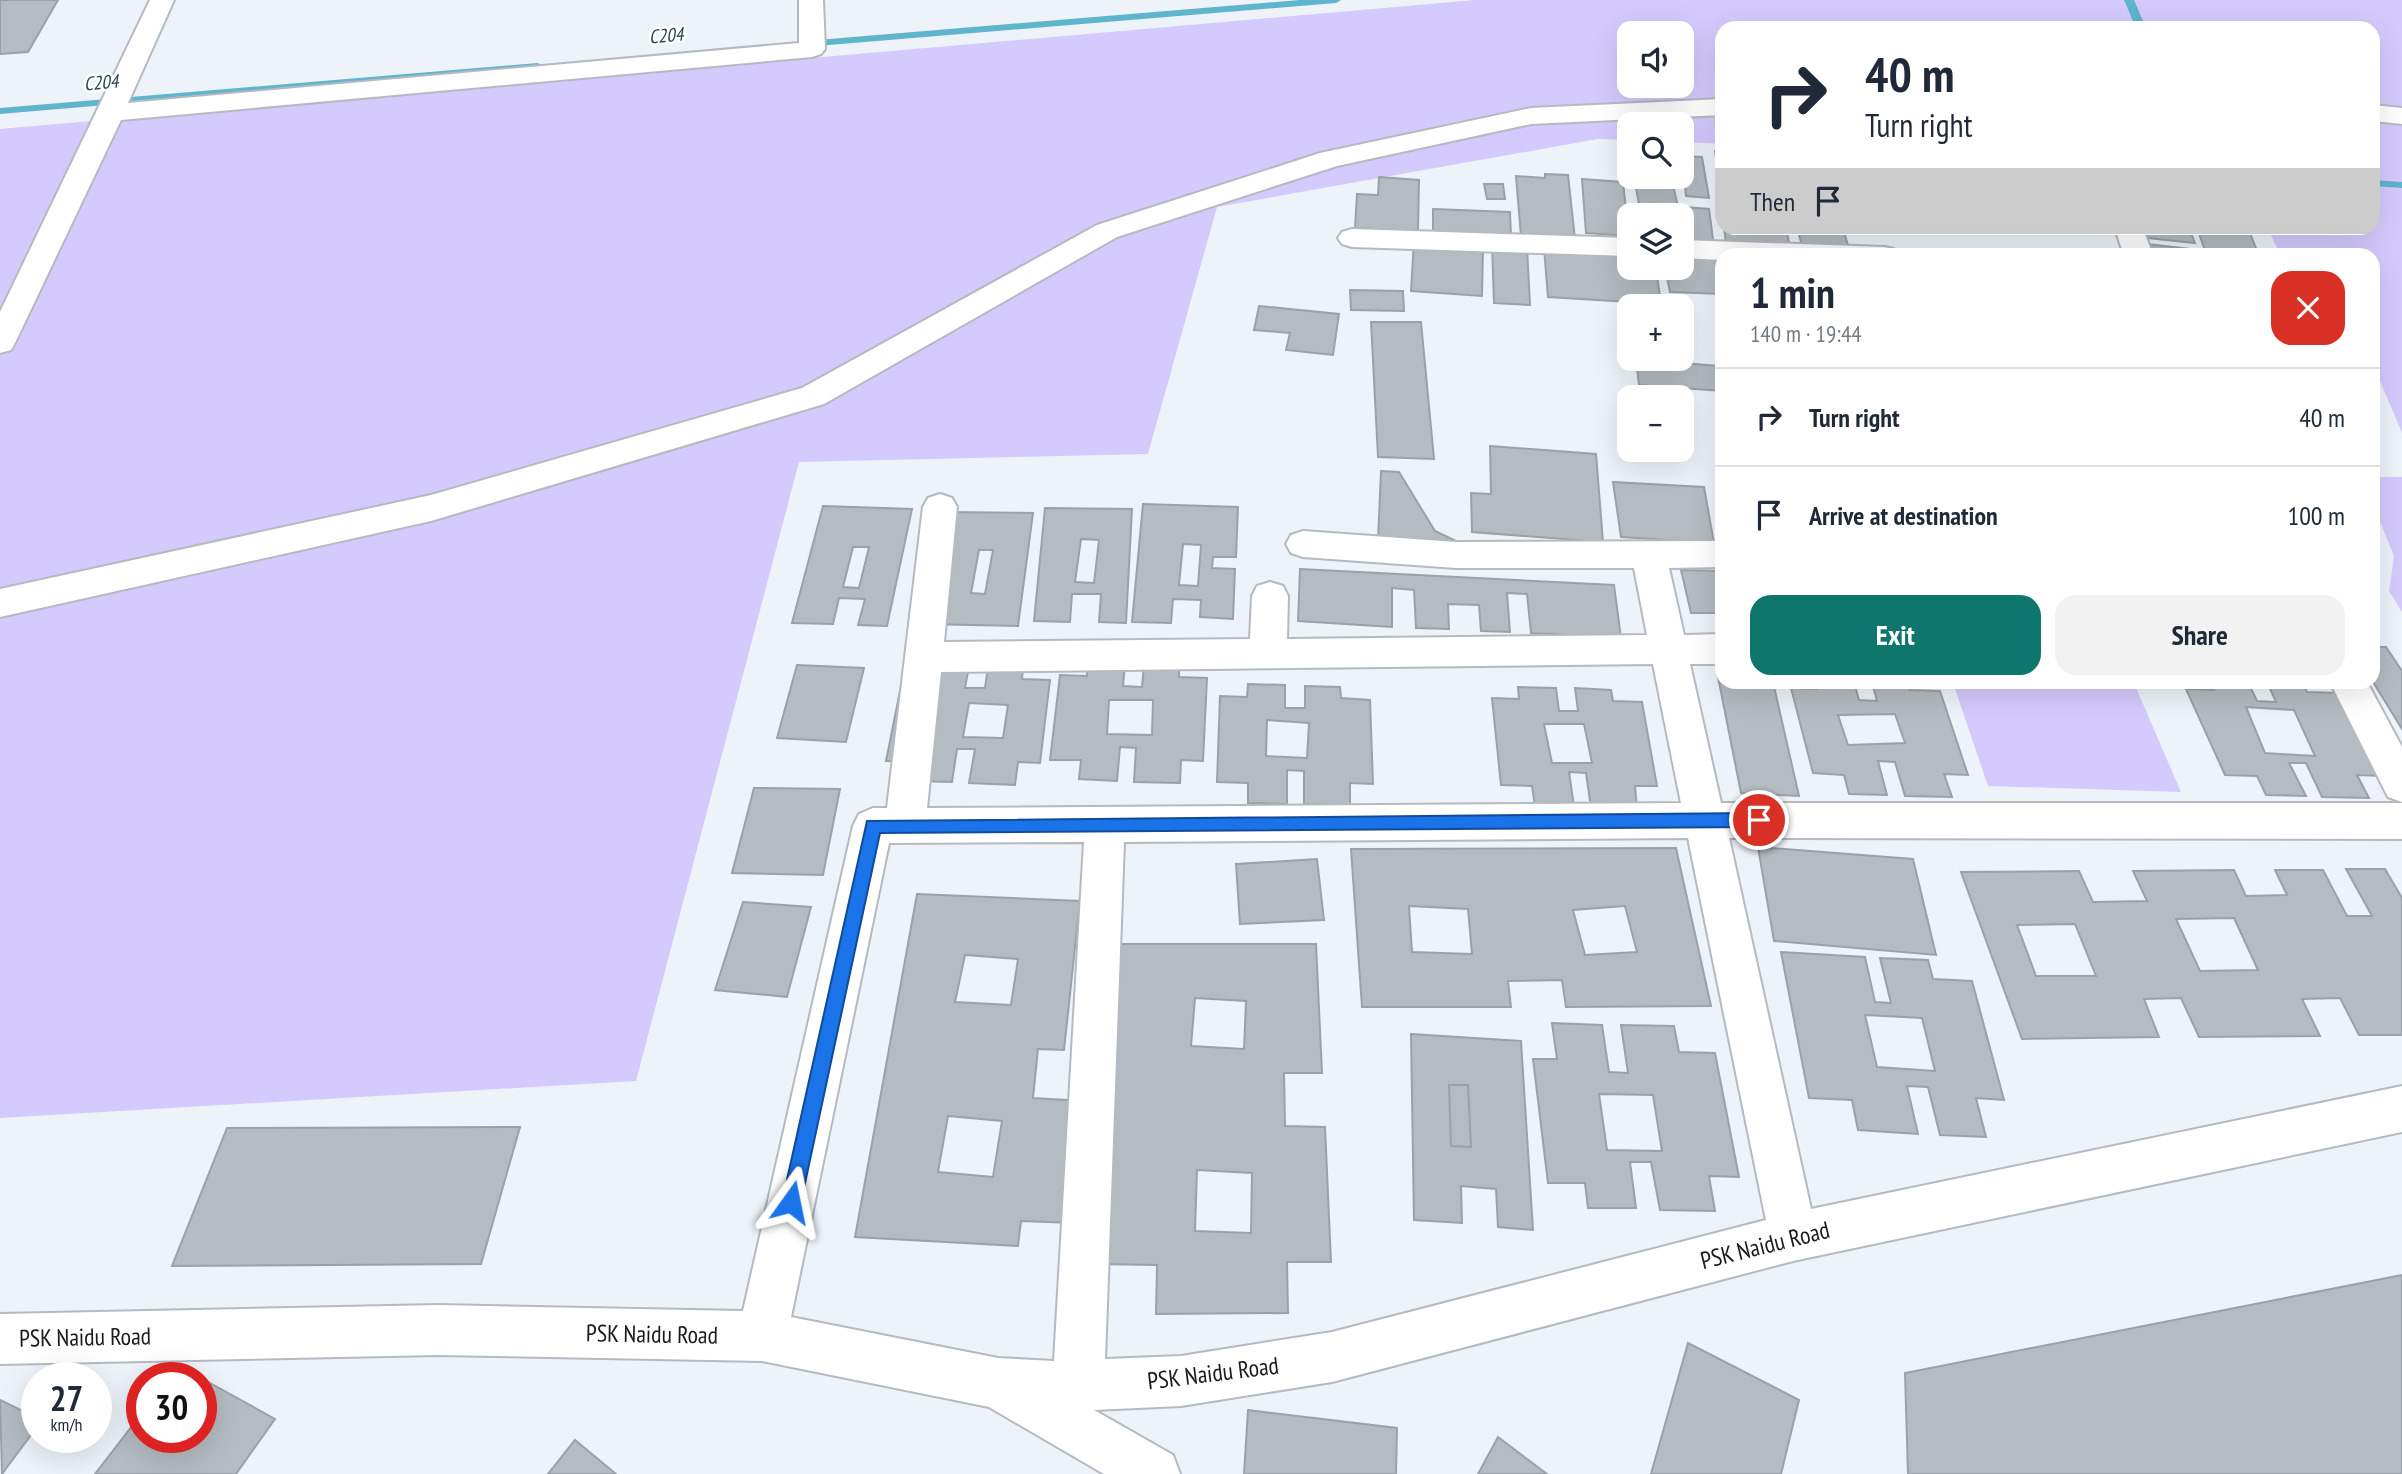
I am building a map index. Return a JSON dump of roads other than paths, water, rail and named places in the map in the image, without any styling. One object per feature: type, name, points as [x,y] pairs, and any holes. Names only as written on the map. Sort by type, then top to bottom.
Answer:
[{"type":"street","points":[[0,343],[115,105],[162,0]]},
{"type":"street","points":[[115,105],[812,42],[811,0]]},
{"type":"street","points":[[0,603],[431,508],[813,396],[1107,231],[1330,159],[1531,116],[1715,107]]},
{"type":"street","points":[[2380,114],[2402,116]]},
{"type":"street","points":[[1352,238],[1617,247]]},
{"type":"street","points":[[1694,249],[1715,250]]},
{"type":"street","points":[[905,826],[926,657],[940,507]]},
{"type":"street","points":[[1303,544],[1456,555],[1715,554]]},
{"type":"street","points":[[1648,556],[1793,1237]]},
{"type":"street","points":[[1268,655],[1270,596]]},
{"type":"street","points":[[926,657],[1715,649]]},
{"type":"street","points":[[2352,689],[2402,785]]},
{"type":"street","points":[[762,1336],[873,826],[1703,820],[2402,821]]},
{"type":"street","points":[[1078,1386],[1105,824]]},
{"type":"street","name":"PSK Naidu Road","points":[[0,1339],[438,1330],[762,1336],[998,1383],[1043,1387],[1181,1381],[1332,1357],[1793,1237],[2402,1110]]},
{"type":"street","points":[[998,1383],[1154,1474]]},
{"type":"waterway","name":"C204","points":[[805,44],[1336,0]]},
{"type":"waterway","name":"C204","points":[[2129,0],[2138,21]]},
{"type":"waterway","name":"C204","points":[[0,111],[538,66]]},
{"type":"waterway","name":"C204","points":[[2380,183],[2402,185]]}]
